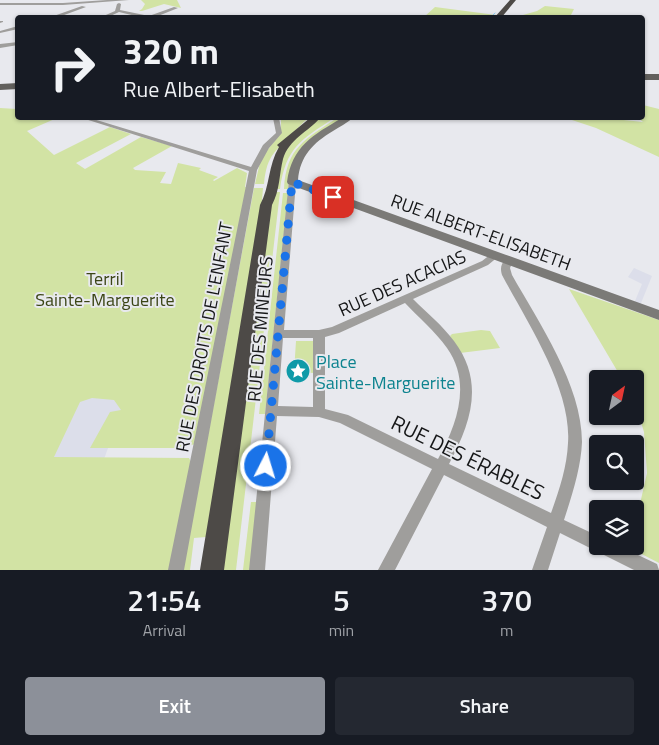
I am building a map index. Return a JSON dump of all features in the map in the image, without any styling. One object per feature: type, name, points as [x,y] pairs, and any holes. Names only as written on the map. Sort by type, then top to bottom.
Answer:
[{"type":"highway","points":[[500,15],[513,0]]},
{"type":"highway","points":[[507,15],[520,0]]},
{"type":"highway","points":[[212,570],[266,205],[271,196],[278,158],[288,140],[313,120]]},
{"type":"main road","points":[[645,77],[659,77]]},
{"type":"main road","points":[[0,87],[15,86]]},
{"type":"street","points":[[0,4],[89,3],[127,0]]},
{"type":"street","points":[[118,11],[120,1]]},
{"type":"street","points":[[60,15],[82,8],[89,3]]},
{"type":"street","points":[[153,15],[176,8]]},
{"type":"street","points":[[108,15],[118,11],[137,15]]},
{"type":"street","points":[[0,32],[15,28]]},
{"type":"street","points":[[0,46],[15,45]]},
{"type":"street","points":[[91,120],[253,170]]},
{"type":"street","name":"RUE DES DROITS DE L'ENFANT","points":[[176,570],[253,170],[266,147],[279,133],[276,120]]},
{"type":"street","name":"RUE DES MINEURS","points":[[257,570],[295,163],[304,149],[314,139],[345,120]]},
{"type":"street","name":"RUE ALBERT-ELISABETH","points":[[292,182],[659,315]]},
{"type":"street","name":"RUE DES ACACIAS","points":[[319,334],[335,330],[485,263],[494,256]]},
{"type":"street","points":[[508,261],[505,268],[506,272],[558,370],[573,414],[575,436],[572,462],[540,570]]},
{"type":"street","points":[[386,570],[462,426],[468,397],[466,378],[452,347],[406,298]]},
{"type":"street","points":[[272,411],[319,412],[319,334],[279,334]]},
{"type":"street","name":"RUE DES ÉRABLES","points":[[319,412],[336,416],[589,540]]},
{"type":"street","points":[[620,555],[651,570]]},
{"type":"shaded area","points":[[634,268],[652,276],[639,308],[633,306],[642,284],[628,277]]},
{"type":"shaded area","points":[[79,394],[127,395],[103,462],[50,461]]},
{"type":"green space","points":[[141,0],[177,0],[181,8],[164,4],[139,11],[145,4]]},
{"type":"green space","points":[[545,6],[574,9],[571,15],[523,15],[537,11]]},
{"type":"green space","points":[[435,7],[496,15],[426,15]]},
{"type":"green space","points":[[645,106],[659,109],[659,157],[596,128],[572,120],[624,120],[643,122],[640,120],[645,120]]},
{"type":"green space","name":"Terril Sainte-Marguerite","points":[[0,108],[15,109],[15,120],[52,120],[27,131],[54,155],[110,127],[131,134],[76,163],[85,169],[141,137],[172,146],[133,168],[135,170],[166,172],[160,183],[171,184],[178,163],[201,168],[199,170],[218,177],[214,181],[237,168],[247,173],[245,187],[248,187],[195,444],[182,448],[90,448],[110,412],[121,410],[114,400],[92,398],[80,402],[54,457],[189,458],[191,462],[171,570],[0,570]]},
{"type":"green space","points":[[281,120],[307,120],[270,159],[264,184],[255,184],[261,158],[281,133]]},
{"type":"green space","points":[[316,120],[331,120],[312,132],[297,146],[286,163],[280,189],[274,189],[280,159],[295,137]]},
{"type":"green space","points":[[334,120],[342,120],[304,144],[294,162],[288,189],[284,189],[289,163],[293,154],[316,132]]},
{"type":"green space","points":[[254,188],[263,188],[261,212],[206,537],[194,538],[190,570],[183,570]]},
{"type":"green space","points":[[273,192],[280,192],[236,570],[221,570]]},
{"type":"green space","points":[[283,193],[288,193],[265,414],[259,414]]},
{"type":"green space","points":[[569,289],[659,320],[659,563],[644,555],[644,500],[641,500],[647,473],[642,425],[644,425],[644,370],[617,370]]},
{"type":"green space","points":[[481,330],[490,331],[500,348],[460,353],[450,336],[452,334]]},
{"type":"green space","points":[[296,341],[315,341],[314,373],[294,372]]},
{"type":"green space","points":[[251,502],[258,502],[251,570],[243,570]]},
{"type":"place","name":"Place Sainte-Marguerite","points":[[298,371]]},
{"type":"route","points":[[266,466],[292,182],[333,197]]}]
